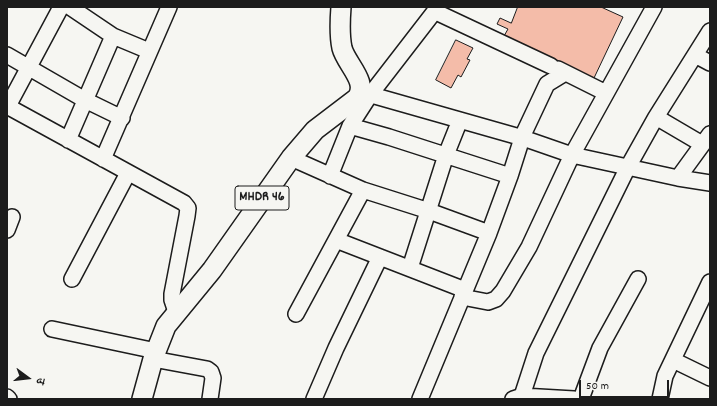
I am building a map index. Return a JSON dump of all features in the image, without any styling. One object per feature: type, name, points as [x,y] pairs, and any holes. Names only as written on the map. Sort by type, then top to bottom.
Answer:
[{"type":"main road","points":[[341,7],[340,32],[342,48],[345,57],[361,84],[365,94]]},
{"type":"main road","name":"MHDR 46","points":[[142,399],[154,355],[166,326],[176,312],[212,270],[291,158],[315,130],[357,98],[365,94]]},
{"type":"street","points":[[61,7],[7,106],[128,173],[178,198],[188,208],[172,287],[172,300],[176,312]]},
{"type":"street","points":[[70,7],[113,36],[149,51]]},
{"type":"street","points":[[103,159],[122,118],[168,7]]},
{"type":"street","points":[[336,240],[410,268],[464,293],[488,302],[496,299],[503,291],[529,247],[572,155],[654,7]]},
{"type":"street","points":[[330,176],[350,126],[365,94],[437,9],[606,93]]},
{"type":"street","points":[[574,399],[517,398],[536,353],[628,167],[656,117],[710,32]]},
{"type":"street","points":[[68,140],[113,36]]},
{"type":"street","points":[[7,55],[85,100],[122,118]]},
{"type":"street","points":[[695,55],[710,64]]},
{"type":"street","points":[[420,399],[489,233],[523,136],[554,67]]},
{"type":"street","points":[[547,84],[554,67]]},
{"type":"street","points":[[365,94],[523,136],[572,155],[678,178],[710,183]]},
{"type":"street","points":[[656,117],[706,139],[678,178]]},
{"type":"street","points":[[410,268],[446,155],[460,120]]},
{"type":"street","points":[[350,126],[510,176]]},
{"type":"street","points":[[291,158],[362,190],[429,211],[489,233]]},
{"type":"street","points":[[72,279],[128,173]]},
{"type":"street","points":[[296,314],[362,190]]},
{"type":"street","points":[[314,399],[336,348],[380,257]]},
{"type":"street","points":[[581,399],[600,348],[638,279]]},
{"type":"street","points":[[660,399],[665,376],[708,291]]},
{"type":"street","points":[[52,329],[207,369],[212,372],[213,378],[210,399]]},
{"type":"street","points":[[673,360],[710,378]]},
{"type":"building","points":[[518,7],[601,7],[623,17],[594,78],[561,63],[556,73],[504,36],[508,29],[497,24],[500,18],[511,23]]},
{"type":"building","points":[[456,40],[473,48],[467,59],[470,60],[461,77],[458,75],[451,88],[436,80]]}]
